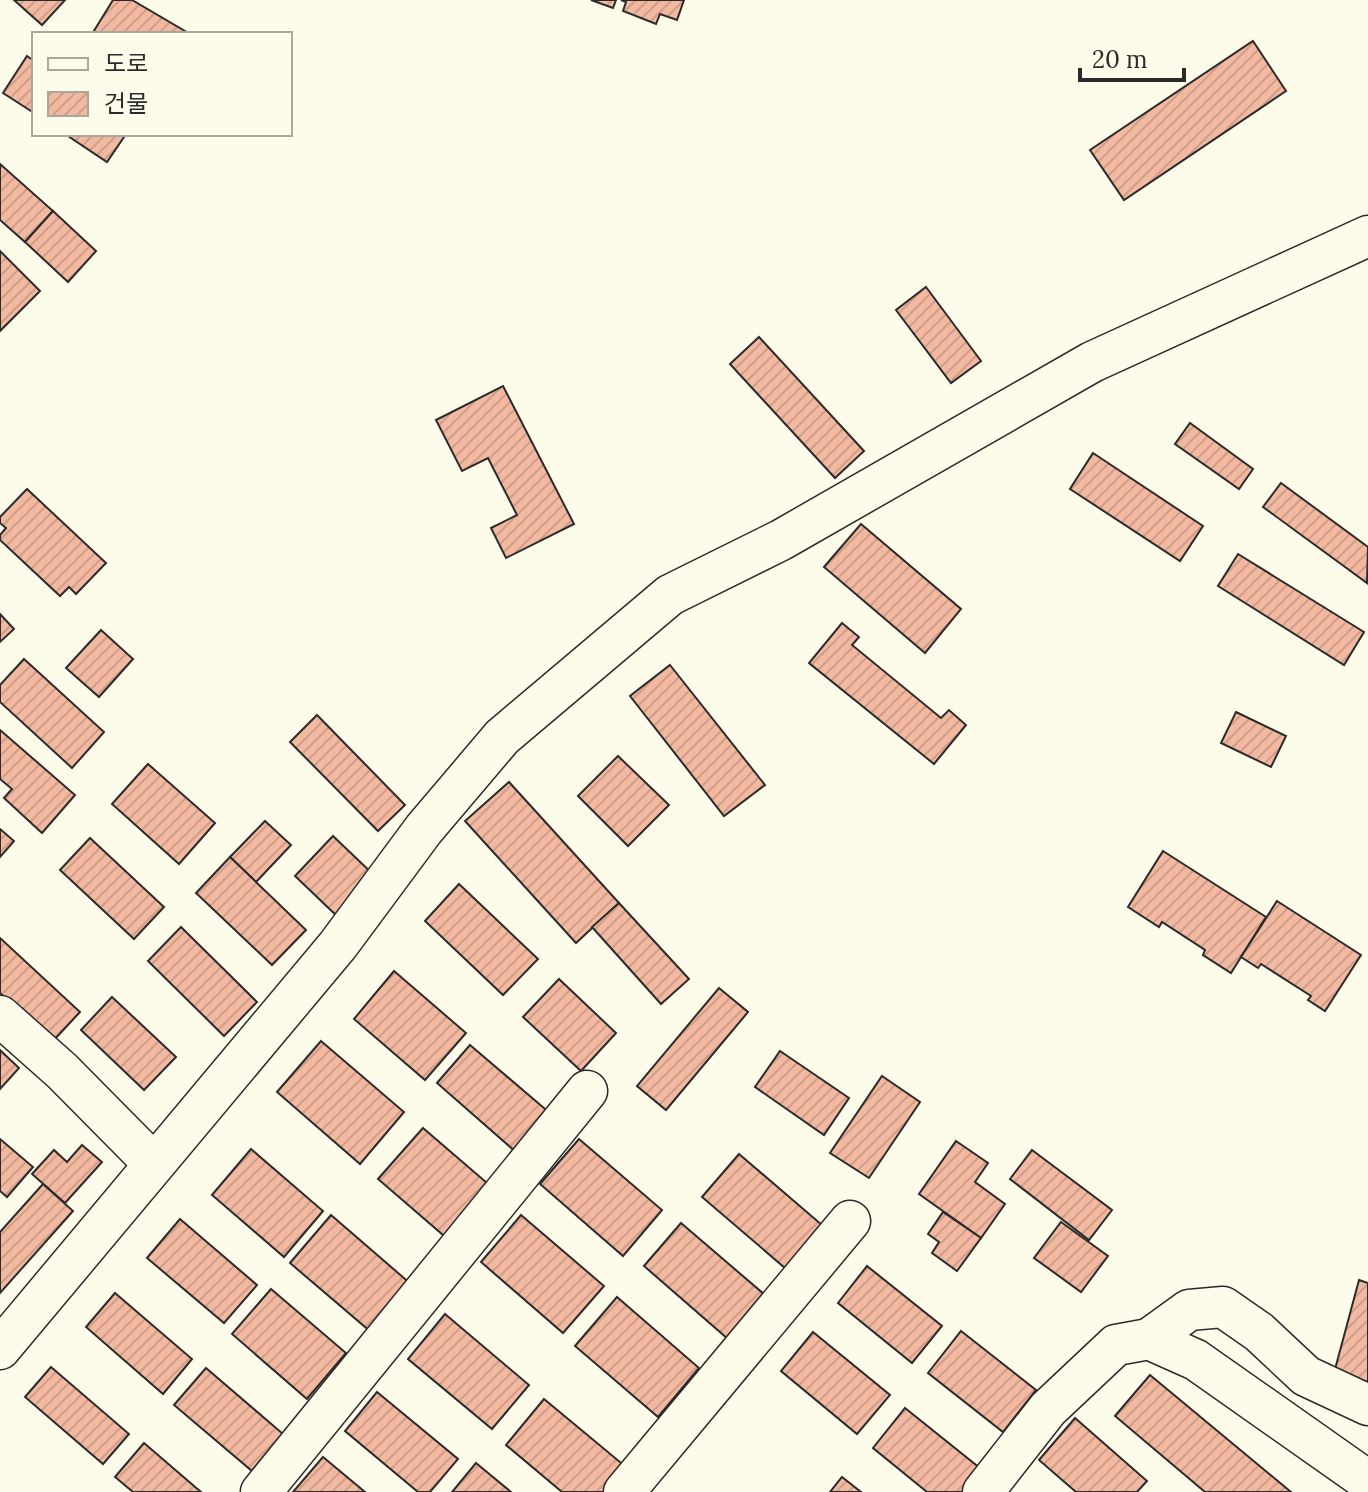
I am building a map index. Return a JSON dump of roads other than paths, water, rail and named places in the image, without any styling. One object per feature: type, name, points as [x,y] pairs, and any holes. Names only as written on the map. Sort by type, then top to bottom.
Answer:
[{"type":"street","points":[[0,1349],[338,945],[424,829],[502,737],[670,595],[781,540],[1092,362],[1368,236]]},
{"type":"street","points":[[0,1016],[62,1071],[154,1164]]},
{"type":"street","points":[[261,1492],[587,1091]]},
{"type":"street","points":[[624,1492],[850,1221]]},
{"type":"street","points":[[983,1492],[1048,1409],[1116,1345],[1149,1339],[1189,1310],[1223,1307],[1259,1332],[1306,1376],[1368,1405]]},
{"type":"street","points":[[1149,1339],[1196,1360],[1368,1481]]}]
